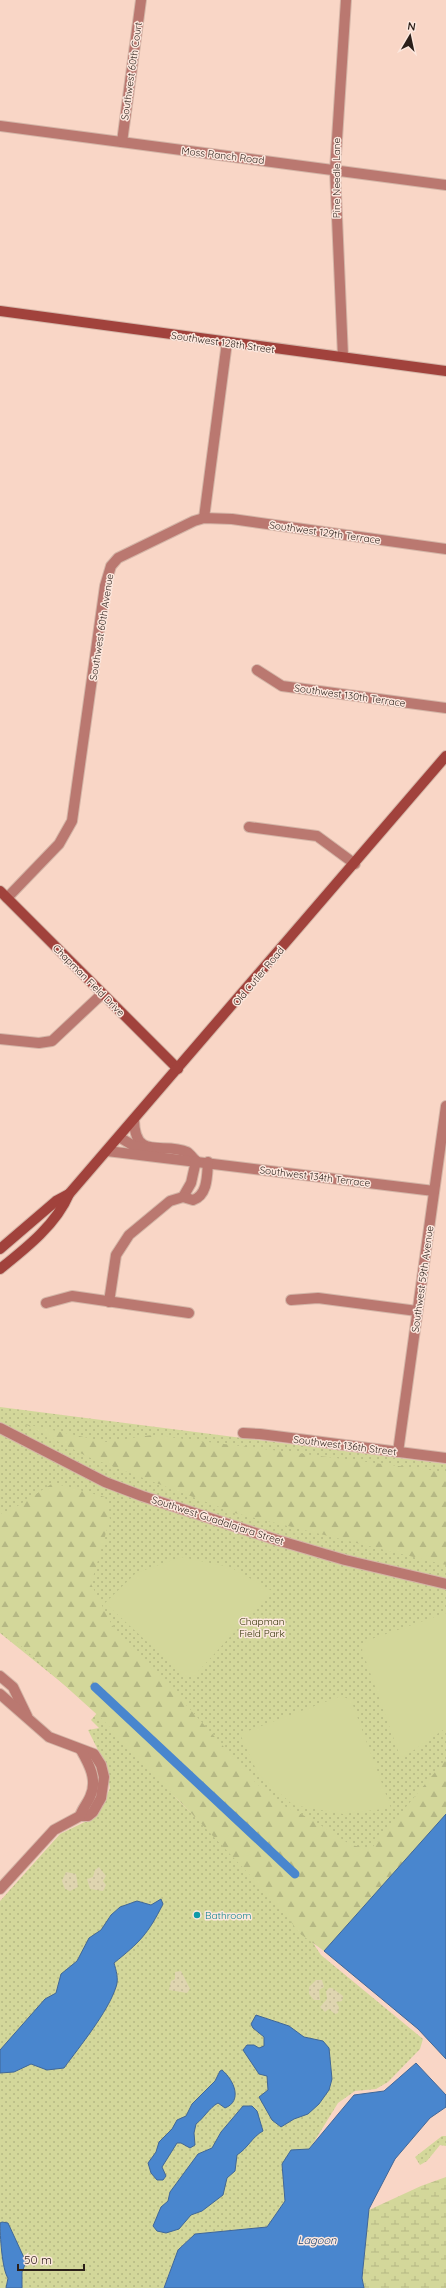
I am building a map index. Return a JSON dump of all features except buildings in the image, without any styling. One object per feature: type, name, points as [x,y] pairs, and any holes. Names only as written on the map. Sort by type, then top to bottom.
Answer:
[{"type":"main road","name":"Southwest 128th Street","points":[[0,311],[446,371]]},
{"type":"main road","name":"Old Cutler Road","points":[[0,1269],[51,1222],[63,1208],[69,1194],[446,756]]},
{"type":"main road","name":"Chapman Field Drive","points":[[4,895],[178,1069]]},
{"type":"main road","name":"Old Cutler Road","points":[[0,1249],[56,1201],[69,1194]]},
{"type":"street","name":"Southwest 60th Court","points":[[122,142],[141,0]]},
{"type":"street","name":"Pine Needle Lane","points":[[343,357],[335,170],[340,73],[346,0]]},
{"type":"street","name":"Moss Ranch Road","points":[[0,126],[446,185]]},
{"type":"street","points":[[204,518],[227,342]]},
{"type":"street","name":"Southwest 129th Terrace","points":[[204,518],[232,519],[446,549]]},
{"type":"street","name":"Southwest 60th Avenue","points":[[4,895],[59,844],[72,821],[105,586],[111,566],[118,558],[132,550],[184,525],[204,518]]},
{"type":"street","name":"Southwest 130th Terrace","points":[[257,670],[282,686],[446,708]]},
{"type":"street","points":[[249,826],[318,836],[354,864]]},
{"type":"street","points":[[0,1039],[39,1043],[52,1041],[102,994]]},
{"type":"street","name":"Southwest 59th Avenue","points":[[398,1452],[446,1106]]},
{"type":"street","name":"Southwest 134th Terrace","points":[[134,1120],[137,1138],[144,1145],[154,1148],[187,1152],[196,1161]]},
{"type":"street","name":"Southwest 134th Terrace","points":[[119,1137],[143,1149],[154,1148]]},
{"type":"street","name":"Southwest 134th Terrace","points":[[106,1151],[186,1162],[208,1162],[434,1191]]},
{"type":"street","points":[[109,1302],[116,1255],[125,1239],[164,1205],[183,1197],[191,1183],[196,1161]]},
{"type":"street","points":[[183,1197],[194,1200],[201,1196],[206,1186],[208,1162]]},
{"type":"street","points":[[46,1303],[72,1296],[189,1313]]},
{"type":"street","points":[[291,1300],[318,1298],[417,1311]]},
{"type":"street","name":"Southwest Guadalajara Street","points":[[0,1428],[105,1482],[142,1496],[315,1551],[383,1570],[446,1584]]},
{"type":"street","name":"Southwest 136th Street","points":[[243,1433],[446,1458]]},
{"type":"street","points":[[0,1676],[18,1695],[29,1720]]},
{"type":"street","points":[[0,1694],[50,1737],[94,1754],[104,1771],[104,1784],[101,1798],[93,1812],[88,1816],[80,1816],[50,1834],[0,1889]]},
{"type":"green space","name":"Chapman Field Park","points":[[0,1407],[446,1464],[446,2045],[172,1794],[293,1913],[321,1955],[423,2039],[420,2049],[388,2082],[376,2089],[355,2091],[338,2103],[309,2150],[282,2164],[285,2201],[267,2227],[195,2234],[178,2250],[164,2288],[0,2288],[0,1901],[60,1834],[93,1818],[103,1804],[110,1788],[105,1764],[88,1730],[99,1728],[91,1720],[98,1712],[0,1633]]},
{"type":"green space","points":[[25,1424],[106,1442],[152,1435],[446,1472],[446,1565],[235,1513],[88,1457]]},
{"type":"green space","points":[[53,1483],[105,1497],[110,1519],[91,1584],[114,1629],[171,1688],[257,1784],[282,1805],[311,1819],[351,1845],[371,1849],[446,1759],[446,1814],[324,1951],[299,1933],[281,1908],[103,1720],[0,1627],[0,1514],[16,1507]]},
{"type":"green space","points":[[181,1557],[230,1567],[272,1591],[194,1676],[184,1676],[105,1603],[136,1573]]},
{"type":"green space","points":[[446,1613],[446,1728],[401,1759],[362,1650],[366,1641]]},
{"type":"green space","points":[[341,1696],[351,1700],[391,1808],[343,1814],[293,1805],[258,1774],[240,1734]]},
{"type":"green space","points":[[442,2136],[446,2136],[446,2146],[440,2145],[427,2161],[420,2165],[415,2157]]},
{"type":"green space","points":[[446,2177],[446,2288],[364,2288],[362,2278],[369,2210],[421,2186]]},
{"type":"sand","points":[[99,1867],[106,1876],[103,1881],[106,1885],[103,1891],[90,1889],[87,1879],[93,1877],[95,1870]]},
{"type":"sand","points":[[66,1872],[76,1874],[78,1887],[70,1891],[65,1889],[62,1881]]},
{"type":"sand","points":[[181,1971],[190,1989],[187,1993],[169,1990],[171,1981],[175,1979],[175,1972]]},
{"type":"sand","points":[[316,1980],[322,1980],[324,1987],[319,1990],[320,2000],[314,2000],[309,1994],[309,1987]]},
{"type":"sand","points":[[329,1988],[332,1988],[343,1996],[342,2001],[336,2002],[339,2007],[338,2013],[335,2014],[329,2009],[325,2012],[320,2007],[327,1999],[326,1991]]},
{"type":"water","points":[[446,1814],[446,2059],[418,2029],[324,1951]]},
{"type":"water","points":[[161,1899],[163,1904],[153,1923],[143,1937],[114,1963],[117,1981],[112,1997],[93,2029],[64,2068],[47,2070],[31,2064],[14,2072],[0,2073],[0,2050],[45,1999],[56,1993],[61,1974],[77,1961],[89,1938],[101,1930],[111,1915],[120,1907],[137,1901],[151,1905]]},
{"type":"water","points":[[256,2015],[289,2026],[304,2037],[323,2041],[329,2048],[332,2079],[329,2090],[319,2104],[308,2114],[294,2119],[281,2127],[272,2120],[259,2097],[268,2090],[267,2076],[259,2074],[243,2050],[247,2045],[254,2045],[259,2048],[264,2046],[264,2037],[253,2028],[251,2024]]},
{"type":"water","name":"Lagoon","points":[[416,2063],[446,2095],[446,2107],[430,2118],[395,2159],[369,2209],[362,2278],[364,2288],[164,2288],[178,2250],[195,2234],[267,2227],[285,2201],[282,2164],[291,2150],[309,2149],[354,2095],[384,2091]]},
{"type":"water","points":[[222,2070],[230,2079],[235,2090],[234,2101],[231,2105],[225,2108],[218,2103],[196,2124],[194,2133],[195,2145],[190,2148],[181,2143],[177,2143],[162,2167],[166,2176],[163,2180],[157,2180],[151,2173],[148,2163],[156,2152],[159,2142],[172,2129],[177,2120],[186,2116],[192,2104],[215,2081]]},
{"type":"water","points":[[243,2106],[252,2106],[257,2111],[263,2131],[237,2155],[235,2171],[227,2178],[223,2195],[202,2211],[191,2215],[179,2229],[166,2233],[157,2231],[153,2226],[161,2207],[168,2201],[170,2192],[198,2154],[212,2148],[221,2132]]},
{"type":"water","points":[[0,2223],[8,2223],[26,2262],[22,2272],[22,2288],[6,2288],[8,2278],[4,2268],[0,2236]]},
{"type":"waterway","points":[[95,1687],[295,1874]]},
{"type":"place","name":"Bathroom","points":[[197,1915]]}]
